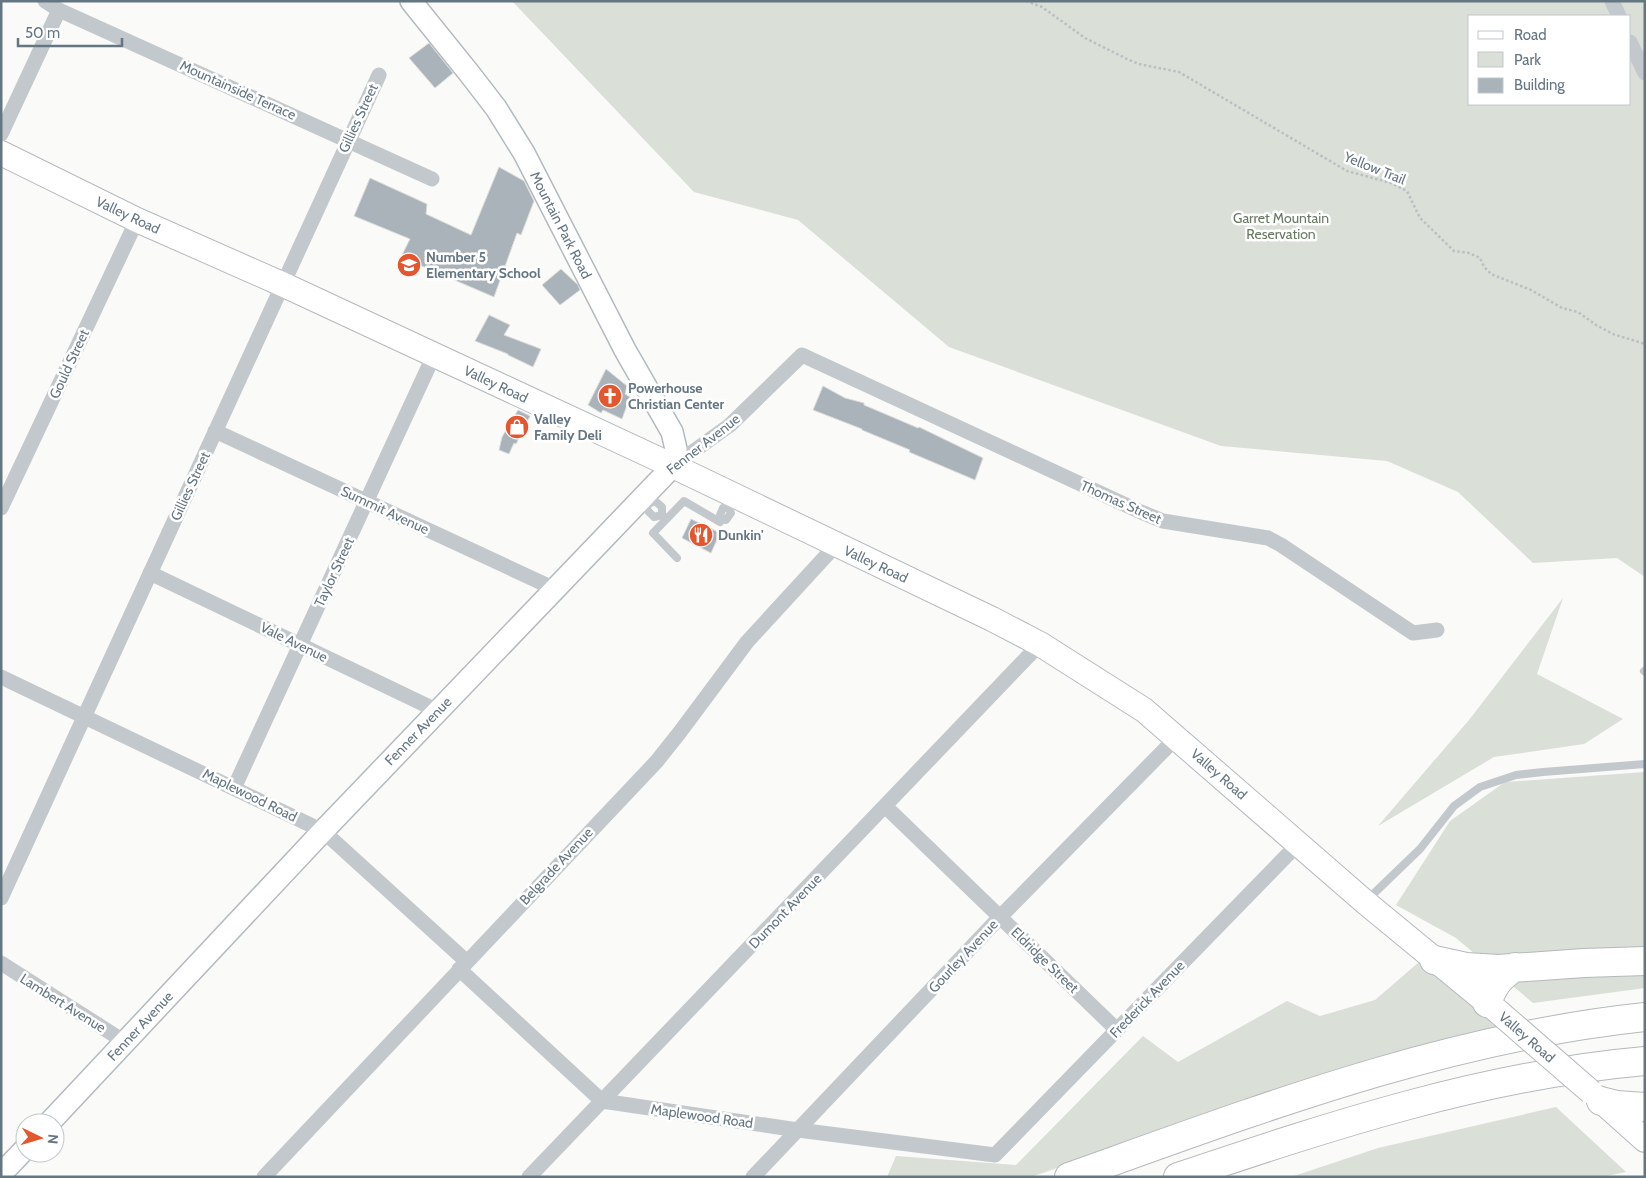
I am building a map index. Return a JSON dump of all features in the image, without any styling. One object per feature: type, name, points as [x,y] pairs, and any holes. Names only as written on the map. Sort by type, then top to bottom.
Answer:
[{"type":"highway","points":[[1434,960],[1466,967],[1498,969],[1645,960]]},
{"type":"highway","points":[[1495,1009],[1494,986],[1502,976],[1515,967]]},
{"type":"highway","points":[[1069,1177],[1303,1094],[1395,1066],[1538,1033],[1645,1017]]},
{"type":"highway","points":[[1178,1177],[1363,1118],[1453,1093],[1545,1075],[1645,1061]]},
{"type":"highway","points":[[1596,1096],[1617,1105],[1645,1108]]},
{"type":"main road","name":"Valley Road","points":[[1,153],[137,220],[282,284],[673,466],[731,501],[836,545],[992,619],[1040,644],[1144,710],[1365,902],[1495,1009],[1645,1140]]},
{"type":"street","name":"Mountainside Terrace","points":[[44,1],[60,10],[432,179]]},
{"type":"street","name":"Mountain Park Road","points":[[411,1],[490,101],[524,152],[625,350],[672,432],[676,449],[673,466]]},
{"type":"street","points":[[1612,1],[1619,15]]},
{"type":"street","points":[[1,134],[60,10]]},
{"type":"street","points":[[1631,44],[1645,73]]},
{"type":"street","name":"Gillies Street","points":[[1,898],[379,75]]},
{"type":"street","name":"Gould Street","points":[[1,508],[137,220]]},
{"type":"street","name":"Taylor Street","points":[[234,788],[434,356]]},
{"type":"street","name":"Fenner Avenue","points":[[58,1113],[323,831],[554,589],[645,501],[673,466],[730,425],[802,356]]},
{"type":"street","name":"Thomas Street","points":[[802,356],[1140,512],[1163,521],[1268,538],[1282,544],[1413,633],[1437,630]]},
{"type":"street","name":"Summit Avenue","points":[[215,431],[554,589]]},
{"type":"street","name":"Belgrade Avenue","points":[[264,1177],[656,760],[680,732],[747,642],[836,545]]},
{"type":"street","name":"Vale Avenue","points":[[150,573],[438,711]]},
{"type":"street","name":"Dumont Avenue","points":[[529,1177],[1040,644]]},
{"type":"street","name":"Maplewood Road","points":[[1,677],[323,831],[602,1101],[798,1130],[995,1155]]},
{"type":"street","name":"Gourley Avenue","points":[[753,1177],[1000,917],[1177,738]]},
{"type":"street","name":"Eldridge Street","points":[[886,806],[1117,1030]]},
{"type":"street","name":"Frederick Avenue","points":[[995,1155],[1299,843]]},
{"type":"street","name":"Lambert Avenue","points":[[1,963],[125,1042]]},
{"type":"street","points":[[1,1174],[15,1159]]},
{"type":"lane","points":[[645,501],[648,510],[654,517],[664,517]]},
{"type":"lane","points":[[677,558],[653,533],[664,517],[684,501],[720,522],[721,519],[726,520],[731,512],[731,501]]},
{"type":"lane","points":[[1365,902],[1420,848],[1454,806],[1480,787],[1516,775],[1645,764]]},
{"type":"path","name":"Yellow Trail","points":[[1026,1],[1042,7],[1085,38],[1127,59],[1139,64],[1179,72],[1347,171],[1382,180],[1407,191],[1420,218],[1454,251],[1469,253],[1480,258],[1484,267],[1492,274],[1531,290],[1562,308],[1578,312],[1613,334],[1645,344]]},
{"type":"green space","name":"Garret Mountain Reservation","points":[[512,1],[1645,1],[1645,577],[1617,558],[1533,563],[1458,492],[1387,461],[1221,446],[949,347],[798,220],[694,192]]},
{"type":"green space","points":[[1563,598],[1537,674],[1623,719],[1584,744],[1494,757],[1378,826],[1469,720]]},
{"type":"green space","points":[[1645,772],[1645,988],[1533,1003],[1456,938],[1396,905],[1450,821],[1505,782]]},
{"type":"green space","points":[[1426,956],[1505,1018],[1500,1030],[1265,1096],[1031,1177],[887,1177],[896,1156],[1016,1165],[1143,1036],[1178,1062],[1287,1001],[1320,1016],[1375,1000]]},
{"type":"green space","points":[[1556,1107],[1626,1172],[1602,1177],[1291,1177],[1378,1148]]},
{"type":"building","points":[[429,43],[453,73],[435,88],[409,58]]},
{"type":"building","points":[[499,167],[524,181],[534,201],[521,235],[517,233],[494,297],[401,257],[410,239],[354,216],[370,178],[427,204],[426,214],[471,235]]},
{"type":"building","points":[[561,269],[578,285],[580,290],[560,305],[542,285]]},
{"type":"building","points":[[489,315],[510,325],[504,335],[541,349],[533,367],[508,354],[475,341]]},
{"type":"building","name":"Powerhouse Christian Center","points":[[606,369],[627,386],[625,394],[630,397],[622,419],[603,410],[601,413],[588,405]]},
{"type":"building","points":[[823,386],[845,398],[864,403],[864,405],[919,427],[983,458],[975,480],[909,452],[910,450],[862,429],[813,410]]},
{"type":"building","name":"Valley Family Deli","points":[[518,410],[530,416],[509,454],[499,450],[502,437]]},
{"type":"building","name":"Dunkin'","points":[[691,519],[720,533],[711,553],[682,538]]},
{"type":"place","name":"Number 5 Elementary School","points":[[409,265]]},
{"type":"place","name":"Powerhouse Christian Center","points":[[610,396]]},
{"type":"place","name":"Valley Family Deli","points":[[517,427]]},
{"type":"place","name":"Dunkin'","points":[[701,535]]}]
